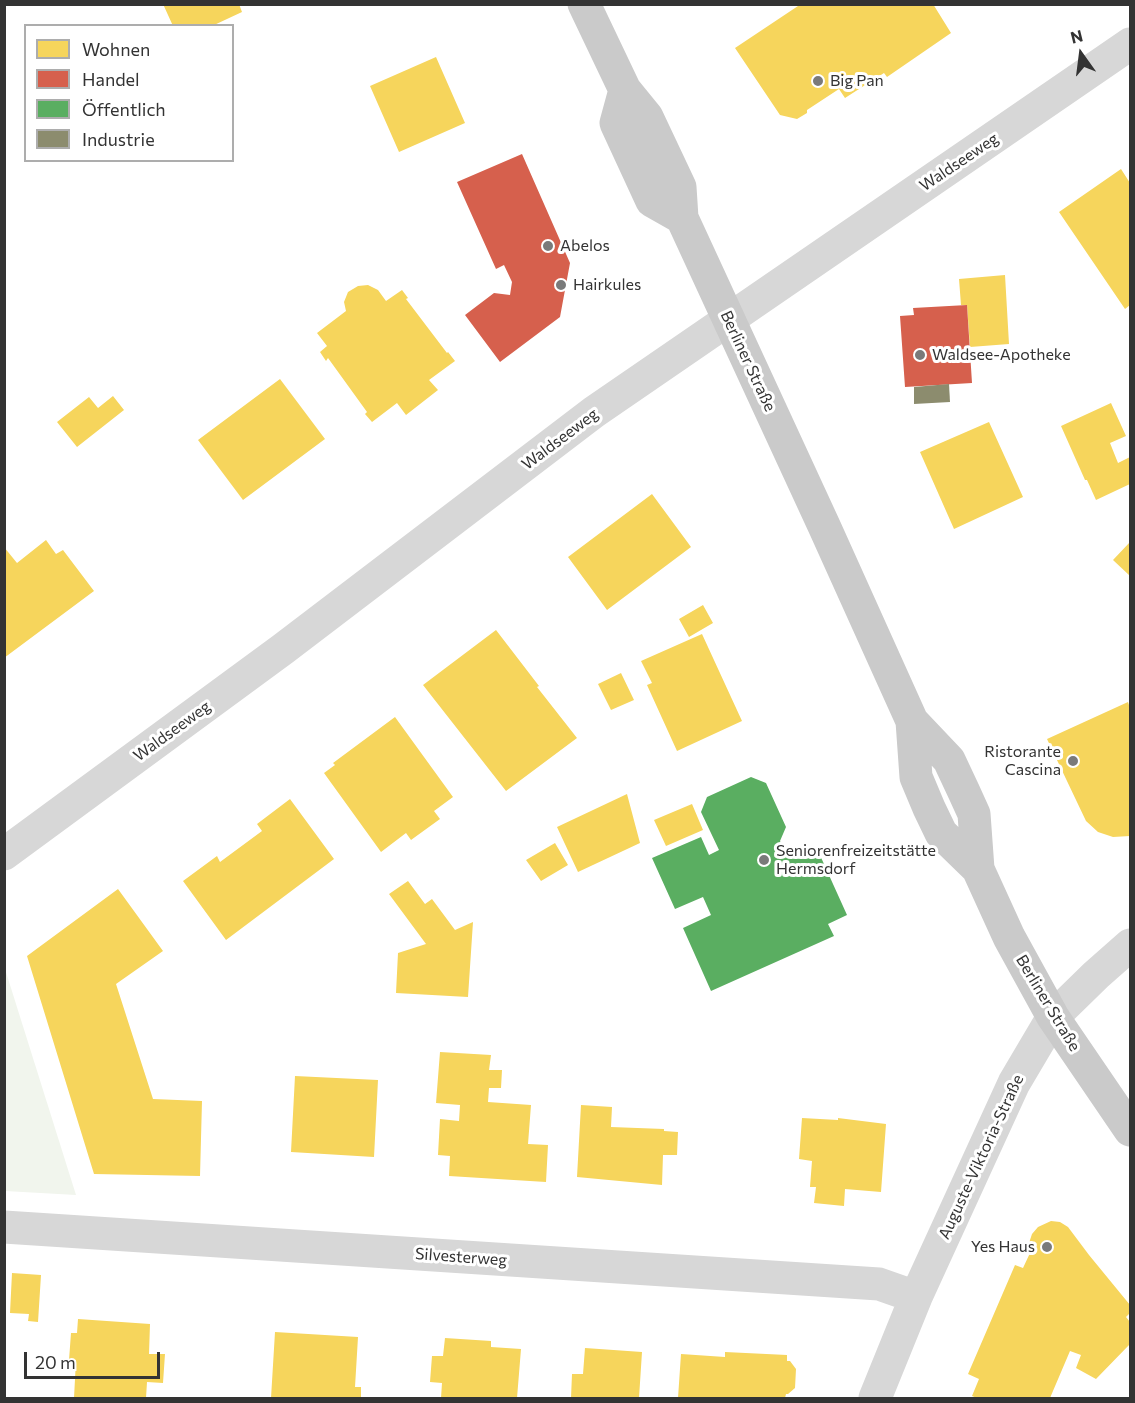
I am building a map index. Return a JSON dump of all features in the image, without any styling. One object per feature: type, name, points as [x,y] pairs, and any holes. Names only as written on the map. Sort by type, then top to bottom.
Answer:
[{"type":"main road","name":"Berliner Straße","points":[[584,4],[624,90],[647,117],[680,187],[682,218],[912,721],[916,777],[941,833],[978,869],[1009,937],[1053,1017],[1131,1130]]},
{"type":"street","name":"Waldseeweg","points":[[4,854],[282,649],[594,412],[1131,44]]},
{"type":"street","name":"Auguste-Viktoria-Straße","points":[[875,1398],[916,1297],[1014,1083],[1053,1017],[1131,945]]},
{"type":"street","name":"Silvesterweg","points":[[4,1227],[879,1284],[916,1297]]},
{"type":"shaded area","points":[[5,969],[76,1195],[5,1191]]},
{"type":"building: Wohnen","points":[[163,4],[239,4],[242,12],[216,24],[172,24]]},
{"type":"building: Wohnen","points":[[801,4],[933,4],[951,33],[887,77],[884,73],[845,98],[839,89],[797,119],[780,115],[735,48]]},
{"type":"building: Wohnen","points":[[436,57],[465,123],[399,152],[370,86]]},
{"type":"building: Wohnen","points":[[1121,169],[1130,183],[1130,305],[1125,309],[1059,212]]},
{"type":"building: Wohnen","points":[[1005,275],[1009,344],[970,347],[967,305],[961,305],[959,279]]},
{"type":"building: Wohnen","points":[[368,285],[378,290],[386,301],[402,290],[408,298],[406,299],[455,361],[429,380],[438,390],[406,415],[397,403],[372,422],[328,358],[326,361],[320,352],[327,346],[317,333],[346,311],[344,302],[348,292],[358,286]]},
{"type":"building: Wohnen","points":[[280,379],[325,439],[243,500],[198,440]]},
{"type":"building: Wohnen","points":[[113,396],[124,410],[77,447],[57,422],[89,397],[98,408]]},
{"type":"building: Wohnen","points":[[1111,403],[1126,436],[1110,443],[1118,463],[1130,457],[1130,484],[1096,500],[1061,426]]},
{"type":"building: Wohnen","points":[[989,422],[1023,497],[954,529],[920,452]]},
{"type":"building: Wohnen","points":[[652,494],[691,547],[607,610],[568,557]]},
{"type":"building: Wohnen","points":[[46,540],[56,554],[63,550],[94,591],[4,658],[4,547],[17,563]]},
{"type":"building: Wohnen","points":[[1130,542],[1130,576],[1113,560]]},
{"type":"building: Wohnen","points":[[703,605],[713,623],[689,637],[679,619]]},
{"type":"building: Wohnen","points":[[496,630],[577,738],[506,791],[423,685]]},
{"type":"building: Wohnen","points":[[702,634],[742,721],[677,751],[647,685],[652,683],[641,661]]},
{"type":"building: Wohnen","points":[[621,673],[634,700],[611,710],[598,684]]},
{"type":"building: Wohnen","points":[[1128,702],[1130,708],[1130,836],[1113,837],[1098,832],[1086,821],[1047,739]]},
{"type":"building: Wohnen","points":[[395,717],[453,797],[434,811],[440,819],[411,840],[406,833],[381,852],[324,773],[335,765],[333,763]]},
{"type":"building: Wohnen","points":[[627,794],[640,843],[578,872],[557,827]]},
{"type":"building: Wohnen","points":[[290,799],[334,859],[226,940],[183,881],[217,856],[220,862],[262,831],[257,824]]},
{"type":"building: Wohnen","points":[[692,804],[703,830],[666,846],[654,820]]},
{"type":"building: Wohnen","points":[[555,843],[568,865],[541,881],[526,860]]},
{"type":"building: Wohnen","points":[[408,881],[425,904],[432,899],[455,930],[473,922],[468,997],[396,993],[398,953],[426,944],[389,894]]},
{"type":"building: Wohnen","points":[[118,889],[163,951],[116,984],[153,1099],[202,1101],[200,1176],[94,1174],[27,956]]},
{"type":"building: Wohnen","points":[[440,1052],[491,1055],[489,1070],[502,1070],[501,1088],[489,1088],[488,1102],[531,1105],[528,1144],[548,1145],[546,1182],[449,1176],[450,1156],[438,1155],[440,1119],[459,1121],[460,1105],[436,1103]]},
{"type":"building: Wohnen","points":[[295,1076],[378,1080],[374,1157],[291,1152]]},
{"type":"building: Wohnen","points":[[581,1105],[612,1107],[611,1127],[664,1129],[664,1131],[678,1132],[677,1155],[663,1155],[662,1185],[577,1177]]},
{"type":"building: Wohnen","points":[[802,1118],[838,1120],[838,1118],[886,1124],[881,1192],[845,1189],[844,1206],[814,1203],[816,1187],[810,1187],[812,1161],[799,1159]]},
{"type":"building: Wohnen","points":[[1051,1221],[1060,1222],[1068,1227],[1130,1305],[1130,1313],[1126,1317],[1130,1322],[1130,1344],[1096,1379],[1076,1368],[1081,1355],[1070,1351],[1050,1398],[977,1398],[972,1396],[979,1379],[968,1374],[1015,1265],[1023,1268],[1030,1253],[1029,1243],[1032,1234],[1038,1227]]},
{"type":"building: Wohnen","points":[[12,1273],[41,1275],[38,1322],[28,1321],[29,1314],[10,1313]]},
{"type":"building: Wohnen","points":[[78,1319],[150,1324],[149,1354],[165,1354],[163,1383],[147,1382],[146,1398],[74,1398],[76,1360],[69,1360],[71,1333],[77,1333]]},
{"type":"building: Wohnen","points":[[275,1332],[358,1337],[355,1387],[361,1387],[361,1398],[271,1398]]},
{"type":"building: Wohnen","points":[[445,1338],[491,1341],[491,1347],[521,1349],[517,1398],[441,1398],[442,1383],[430,1382],[432,1356],[443,1356]]},
{"type":"building: Wohnen","points":[[585,1348],[642,1352],[639,1398],[571,1398],[572,1374],[583,1374]]},
{"type":"building: Wohnen","points":[[725,1352],[787,1355],[787,1361],[790,1361],[796,1369],[795,1388],[786,1394],[785,1398],[678,1398],[681,1354],[725,1357]]},
{"type":"building: Handel","points":[[522,154],[570,263],[560,317],[500,362],[465,315],[494,293],[510,295],[512,282],[504,265],[496,269],[457,182]]},
{"type":"building: Handel","points":[[967,305],[972,383],[905,387],[900,316],[914,315],[913,308]]},
{"type":"building: Öffentlich","points":[[751,777],[766,783],[786,827],[780,841],[787,856],[804,848],[819,853],[847,915],[828,924],[834,936],[711,991],[683,928],[711,915],[703,897],[675,909],[652,858],[701,837],[709,855],[719,850],[701,812],[707,797]]},
{"type":"building: Industrie","points":[[949,384],[950,402],[914,404],[914,387]]},
{"type":"place","name":"Big Pan","points":[[818,81]]},
{"type":"place","name":"Abelos","points":[[548,246]]},
{"type":"place","name":"Hairkules","points":[[561,285]]},
{"type":"place","name":"Waldsee-Apotheke","points":[[920,355]]},
{"type":"place","name":"Ristorante Cascina","points":[[1073,761]]},
{"type":"place","name":"Seniorenfreizeitstätte Hermsdorf","points":[[764,860]]},
{"type":"place","name":"Yes Haus","points":[[1047,1247]]}]
